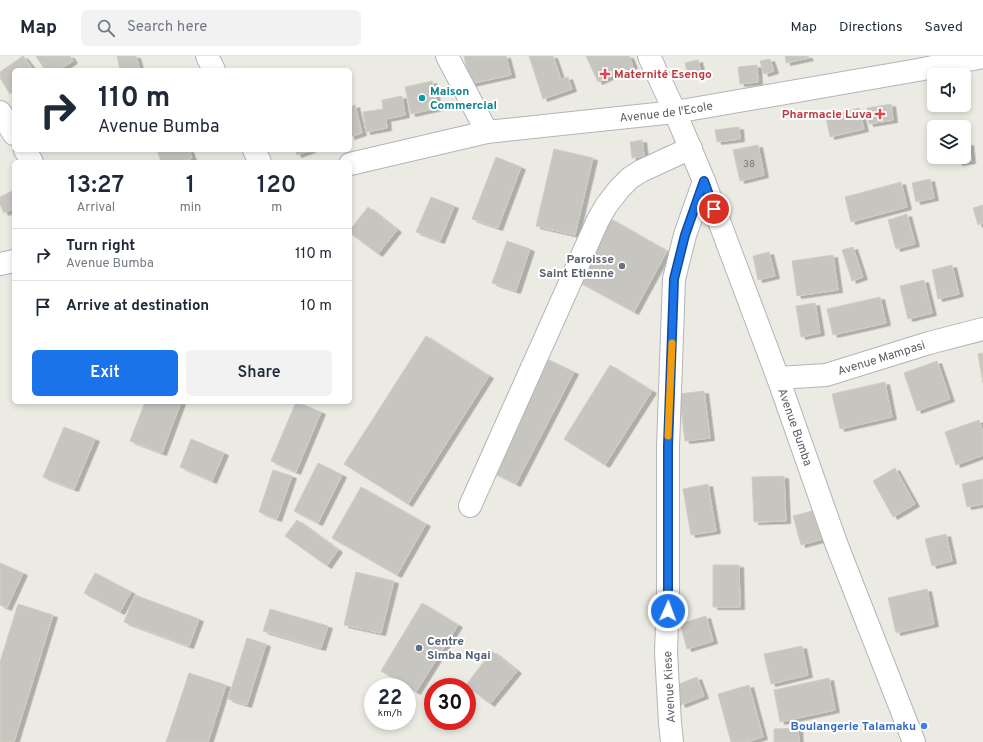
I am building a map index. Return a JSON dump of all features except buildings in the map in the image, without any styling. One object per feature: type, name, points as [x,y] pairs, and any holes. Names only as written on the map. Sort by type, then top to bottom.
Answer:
[{"type":"street","points":[[207,56],[213,68]]},
{"type":"street","points":[[447,56],[487,132]]},
{"type":"street","name":"Avenue Bumba","points":[[649,56],[676,112],[704,181],[778,378],[836,543],[914,742]]},
{"type":"street","name":"Avenue de l'Ecole","points":[[352,164],[487,132],[676,112],[916,63],[983,57]]},
{"type":"street","points":[[0,112],[12,131]]},
{"type":"street","points":[[470,506],[598,220],[606,206],[630,178],[641,171],[691,148]]},
{"type":"street","name":"Avenue Kiese","points":[[672,742],[666,652],[668,597],[668,446],[674,279],[685,235],[704,181]]},
{"type":"street","points":[[0,264],[12,261]]},
{"type":"street","name":"Avenue Mampasi","points":[[778,378],[826,375],[983,329]]},
{"type":"slow traffic","points":[[668,436],[672,343]]},
{"type":"place","name":"Maternité Esengo","points":[[605,74]]},
{"type":"place","name":"Maison Commercial","points":[[422,98]]},
{"type":"place","name":"Pharmacie Luva","points":[[880,114]]},
{"type":"place","name":"Paroisse Saint Etienne","points":[[622,266]]},
{"type":"place","name":"Centre Simba Ngai","points":[[419,648]]},
{"type":"place","name":"Boulangerie Talamaku","points":[[924,726]]},
{"type":"route","points":[[668,611],[668,446],[674,279],[685,235],[704,181],[714,209]]}]
